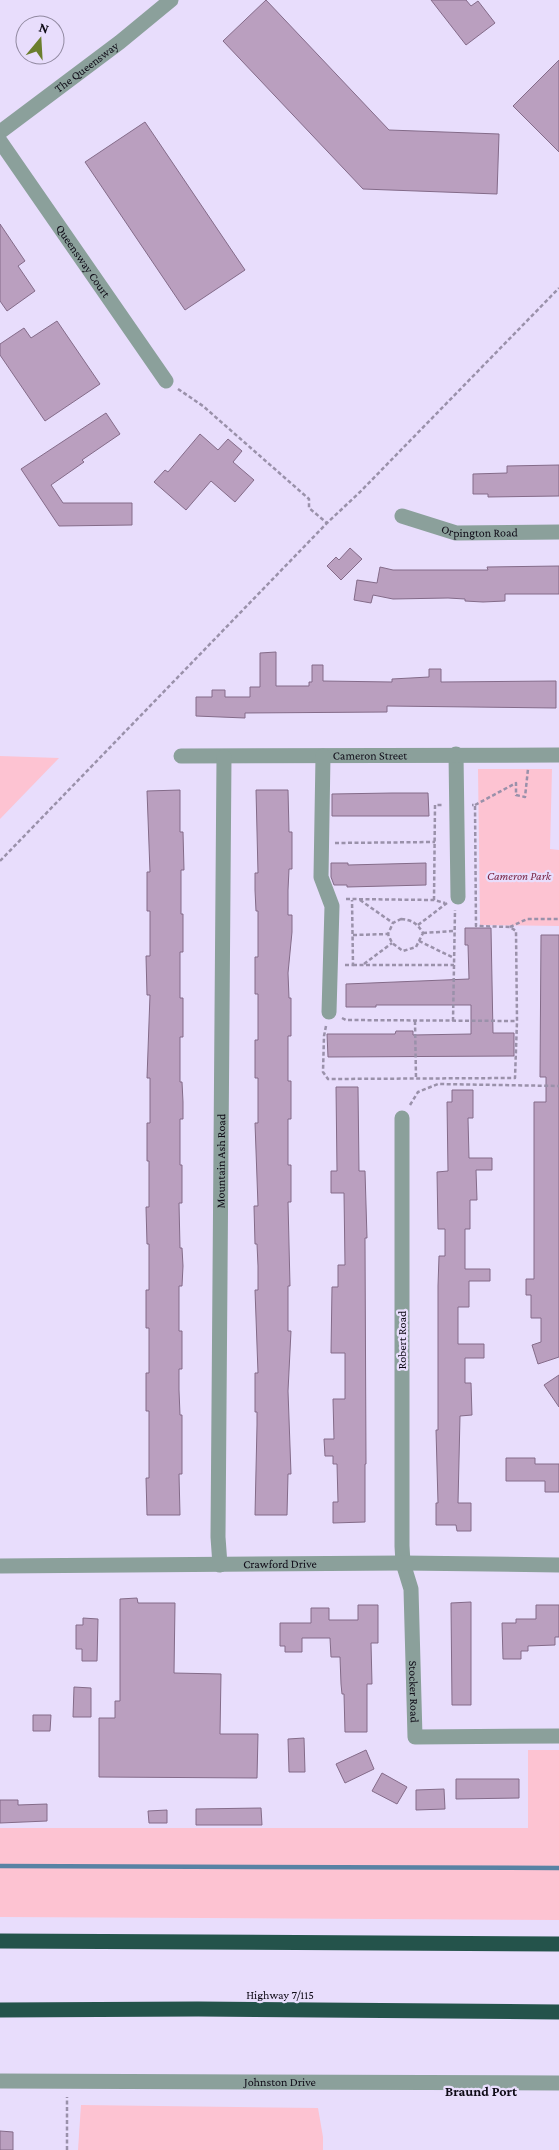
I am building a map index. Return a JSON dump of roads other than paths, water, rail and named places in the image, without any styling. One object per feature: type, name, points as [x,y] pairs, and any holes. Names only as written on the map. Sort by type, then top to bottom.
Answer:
[{"type":"highway","points":[[0,1941],[559,1944]]},
{"type":"highway","name":"Highway 7/115","points":[[0,2010],[198,2009],[559,2012]]},
{"type":"street","name":"The Queensway","points":[[3,125],[120,42],[171,0]]},
{"type":"street","name":"Queensway Court","points":[[0,141],[166,381]]},
{"type":"street","name":"Orpington Road","points":[[402,516],[456,533],[559,532]]},
{"type":"street","points":[[453,902],[456,754]]},
{"type":"street","name":"Cameron Street","points":[[181,756],[559,755]]},
{"type":"street","points":[[323,756],[321,876],[332,906],[329,1012]]},
{"type":"street","name":"Mountain Ash Road","points":[[220,1565],[218,1537],[224,757]]},
{"type":"street","name":"Robert Road","points":[[402,1118],[403,1563]]},
{"type":"street","name":"Crawford Drive","points":[[0,1566],[403,1563],[559,1565]]},
{"type":"street","name":"Stocker Road","points":[[403,1563],[411,1589],[415,1737],[559,1736]]},
{"type":"street","name":"Johnston Drive","points":[[0,2081],[559,2083]]},
{"type":"waterway","points":[[0,1866],[559,1868]]},
{"type":"district","name":"Braund Port","points":[[481,2091]]},
{"type":"park label","name":"Cameron Park","points":[[519,876]]}]
